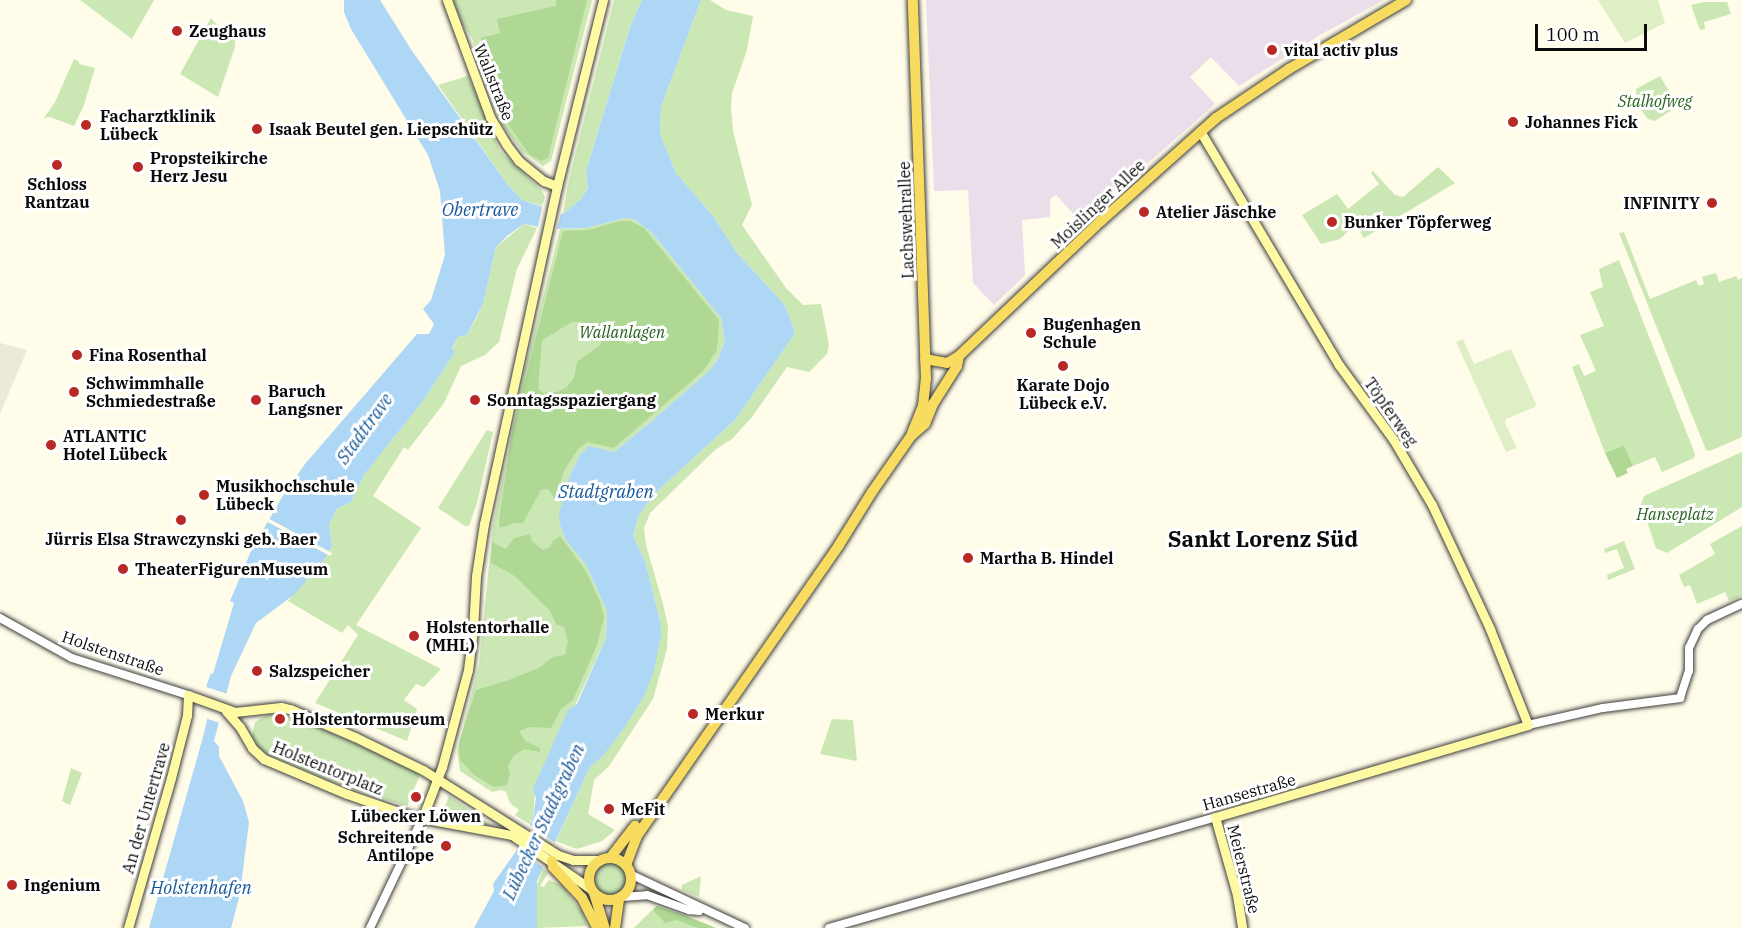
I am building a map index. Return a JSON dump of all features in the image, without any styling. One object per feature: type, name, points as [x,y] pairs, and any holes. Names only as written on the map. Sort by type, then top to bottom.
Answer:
[{"type":"main road","name":"Wallstraße","points":[[447,0],[490,117],[506,144],[519,160],[544,181],[557,186]]},
{"type":"main road","points":[[422,819],[438,778],[468,670],[480,542],[557,186],[603,0]]},
{"type":"main road","name":"Lachswehrallee","points":[[911,436],[925,396],[912,0]]},
{"type":"main road","name":"Moislinger Allee","points":[[628,869],[635,838],[719,712],[864,508],[872,492],[911,436],[925,424],[960,356],[1200,131],[1258,88],[1406,0]]},
{"type":"main road","name":"Töpferweg","points":[[1200,131],[1339,365],[1393,439],[1432,506],[1490,628],[1528,725]]},
{"type":"main road","points":[[925,359],[947,363],[960,356]]},
{"type":"main road","points":[[188,695],[224,710],[248,712],[286,708],[355,737],[438,778],[554,857],[605,900],[620,898]]},
{"type":"main road","name":"An der Untertrave","points":[[128,928],[187,716],[188,695]]},
{"type":"main road","name":"Holstentorplatz","points":[[224,710],[237,722],[252,748],[264,759],[347,794],[422,819],[519,833]]},
{"type":"main road","name":"Hansestraße","points":[[1215,818],[1528,725]]},
{"type":"main road","name":"Moislinger Allee","points":[[605,859],[679,771]]},
{"type":"main road","name":"Meierstraße","points":[[1215,818],[1237,895],[1242,928]]},
{"type":"main road","points":[[554,857],[573,860],[605,859],[628,869],[630,886],[620,898],[615,928]]},
{"type":"main road","points":[[554,857],[553,867],[583,900],[597,928]]},
{"type":"main road","points":[[605,859],[590,872],[592,891],[605,928]]},
{"type":"street","name":"Hansestraße","points":[[1528,725],[1603,708],[1680,699],[1689,671],[1689,648],[1698,629],[1707,620],[1742,604]]},
{"type":"street","name":"Holstenstraße","points":[[0,618],[72,658],[188,695]]},
{"type":"street","name":"Hansestraße","points":[[829,928],[1215,818]]},
{"type":"street","points":[[370,928],[422,819]]},
{"type":"street","points":[[628,869],[706,911],[745,928]]},
{"type":"street","points":[[620,898],[647,895],[689,910],[706,911]]},
{"type":"shaded area","points":[[926,0],[1384,0],[1320,35],[1239,86],[1211,57],[1190,77],[1215,104],[1081,222],[1056,195],[1050,199],[1050,217],[1022,220],[1025,275],[994,305],[973,283],[968,190],[934,191]]},
{"type":"shaded area","points":[[0,343],[27,350],[0,414]]},
{"type":"green space","points":[[80,0],[154,0],[132,39]]},
{"type":"green space","points":[[453,0],[592,0],[551,161],[543,166],[523,152],[501,123],[476,62],[473,40],[462,23]]},
{"type":"green space","points":[[556,0],[587,0],[548,158],[541,161],[529,154],[506,121],[486,74],[480,49],[481,38],[500,33],[497,19],[556,6]]},
{"type":"green space","points":[[614,0],[642,0],[631,24],[586,171],[588,186],[581,199],[563,214],[568,184]]},
{"type":"green space","points":[[701,0],[710,0],[726,10],[753,16],[747,50],[732,93],[731,106],[733,131],[752,205],[742,225],[786,288],[803,305],[821,304],[829,345],[827,354],[809,372],[787,367],[752,417],[732,439],[715,450],[650,513],[644,528],[646,545],[668,626],[667,649],[653,699],[609,766],[594,780],[588,814],[615,830],[602,841],[577,849],[556,841],[590,767],[603,756],[660,621],[645,561],[633,536],[638,517],[654,494],[735,420],[794,335],[794,328],[784,304],[737,253],[713,216],[676,173],[660,134],[661,107]]},
{"type":"green space","points":[[1598,0],[1658,0],[1665,23],[1625,43]]},
{"type":"green space","points":[[1704,2],[1727,2],[1731,14],[1704,22],[1705,29],[1700,30],[1691,5]]},
{"type":"green space","points":[[211,18],[229,39],[234,35],[235,37],[235,47],[218,97],[180,74]]},
{"type":"green space","points":[[74,59],[79,64],[95,68],[84,105],[74,126],[50,117],[44,118],[55,102]]},
{"type":"green space","points":[[468,76],[500,151],[542,191],[545,197],[542,206],[522,200],[508,185],[438,85]]},
{"type":"green space","name":"Stalhofweg","points":[[1660,76],[1678,106],[1655,121],[1648,119],[1636,103],[1636,89]]},
{"type":"green space","points":[[1438,167],[1455,183],[1364,238],[1355,224],[1340,239],[1321,244],[1302,215],[1337,194],[1348,209],[1379,184],[1371,173],[1373,171],[1395,195],[1403,197]]},
{"type":"green space","name":"Wallanlagen","points":[[625,218],[634,219],[653,234],[721,318],[725,341],[718,359],[710,370],[652,421],[614,452],[589,447],[580,455],[570,475],[560,525],[566,540],[586,565],[607,611],[606,638],[535,793],[533,818],[529,824],[515,815],[519,810],[510,803],[506,792],[501,790],[492,792],[460,771],[457,751],[479,665],[493,526],[524,374],[560,229],[587,228]]},
{"type":"green space","points":[[619,221],[630,221],[644,228],[719,320],[717,350],[703,371],[614,448],[587,442],[578,449],[564,471],[555,499],[548,489],[541,490],[523,523],[514,523],[500,528],[499,521],[512,432],[563,231],[589,230]],"holes":[[[572,322],[584,322],[597,332],[602,338],[600,345],[577,362],[574,378],[567,387],[557,392],[543,393],[538,389],[542,340]],[[628,325],[637,329],[638,334],[633,343],[628,344],[620,340],[618,335],[623,326]]]},
{"type":"green space","points":[[524,224],[537,228],[517,269],[499,342],[485,355],[461,366],[444,403],[408,450],[404,447],[373,496],[421,528],[356,625],[441,669],[424,687],[416,684],[404,700],[417,709],[407,741],[315,703],[358,635],[348,625],[342,633],[288,601],[332,546],[329,524],[337,509],[351,502],[364,475],[423,401],[455,352],[452,349],[458,337],[467,335],[483,304],[496,247]]},
{"type":"green space","points":[[1624,232],[1650,299],[1696,280],[1699,286],[1704,284],[1702,277],[1716,273],[1719,282],[1736,276],[1738,280],[1742,278],[1742,437],[1710,451],[1706,450],[1619,233]]},
{"type":"green space","points":[[1619,260],[1695,454],[1694,458],[1662,472],[1655,457],[1633,466],[1624,445],[1605,453],[1572,367],[1579,364],[1584,376],[1596,371],[1580,335],[1604,326],[1590,292],[1603,287],[1599,269]]},
{"type":"green space","points":[[1463,339],[1474,364],[1511,349],[1537,406],[1506,419],[1505,423],[1517,448],[1506,452],[1456,342]]},
{"type":"green space","points":[[487,430],[493,432],[477,503],[469,526],[465,526],[438,508]]},
{"type":"green space","points":[[1624,445],[1633,466],[1626,469],[1628,473],[1617,478],[1605,453]]},
{"type":"green space","name":"Hanseplatz","points":[[1742,452],[1742,507],[1667,553],[1656,548],[1641,504],[1644,496]]},
{"type":"green space","points":[[1742,526],[1742,596],[1729,601],[1725,592],[1697,604],[1690,585],[1684,587],[1679,575],[1715,554],[1710,544]]},
{"type":"green space","points":[[530,534],[532,541],[543,550],[550,547],[553,541],[560,536],[586,571],[600,601],[604,618],[597,645],[573,700],[561,709],[551,728],[530,727],[519,731],[525,741],[540,748],[540,752],[525,749],[514,755],[508,766],[510,774],[507,785],[494,787],[474,775],[460,760],[459,743],[476,690],[506,681],[539,668],[553,657],[565,655],[568,641],[564,627],[556,624],[550,611],[515,576],[491,563],[492,542],[506,549],[514,538]]},
{"type":"green space","points":[[1624,541],[1635,569],[1608,580],[1607,575],[1624,568],[1617,549],[1605,553],[1604,549]]},
{"type":"green space","points":[[280,712],[357,744],[418,773],[419,777],[407,806],[345,787],[260,751],[252,735],[255,722],[267,715]]},
{"type":"green space","points":[[832,719],[853,720],[857,761],[820,754]]},
{"type":"green space","points":[[71,768],[82,773],[70,805],[62,801]]},
{"type":"green space","points":[[449,796],[493,826],[440,817]]},
{"type":"green space","points":[[610,863],[621,868],[626,879],[621,890],[610,895],[599,890],[594,879],[599,868]]},
{"type":"green space","points":[[543,868],[548,873],[540,886],[544,887],[549,880],[562,885],[582,912],[587,926],[537,928],[536,888]]},
{"type":"green space","points":[[701,876],[699,897],[682,890],[682,885]]},
{"type":"green space","points":[[656,906],[686,916],[716,928],[634,928]]},
{"type":"green space","points":[[657,906],[716,928],[698,928],[677,920],[665,923],[653,910]]},
{"type":"water","points":[[344,0],[380,0],[412,51],[508,185],[522,200],[563,214],[581,199],[588,187],[586,171],[631,24],[642,0],[701,0],[661,107],[660,134],[676,173],[713,216],[737,253],[784,304],[794,328],[794,335],[735,420],[654,494],[638,517],[633,536],[645,561],[660,621],[661,635],[654,671],[643,698],[624,728],[603,756],[590,767],[537,881],[537,928],[474,928],[494,891],[493,884],[516,851],[533,818],[536,798],[533,789],[568,710],[577,704],[606,638],[607,611],[586,565],[566,540],[560,525],[559,514],[570,475],[580,455],[589,446],[614,452],[652,421],[710,370],[718,359],[725,341],[721,318],[653,234],[634,219],[625,218],[587,228],[548,229],[524,224],[508,235],[496,247],[483,304],[467,335],[458,337],[452,348],[455,352],[423,401],[364,475],[351,502],[337,509],[329,524],[332,546],[323,561],[295,594],[256,623],[231,676],[214,741],[219,747],[219,756],[243,801],[249,822],[240,894],[231,928],[149,928],[203,737],[207,720],[206,687],[211,673],[213,674],[234,603],[230,601],[251,551],[282,497],[305,464],[417,334],[429,334],[434,324],[423,309],[431,300],[445,255],[440,191],[428,155],[351,29],[344,12]]},
{"type":"pier","points":[[543,203],[562,211],[556,232],[537,231]]},
{"type":"pier","points":[[266,517],[332,553],[330,556],[264,520]]},
{"type":"pier","points":[[206,687],[228,694],[220,723],[205,718]]},
{"type":"pier","points":[[527,823],[557,844],[546,869],[514,848]]},
{"type":"place","name":"Zeughaus","points":[[177,31]]},
{"type":"place","name":"vital activ plus","points":[[1272,50]]},
{"type":"place","name":"Johannes Fick","points":[[1513,122]]},
{"type":"place","name":"Facharztklinik Lübeck","points":[[86,125]]},
{"type":"place","name":"Isaak Beutel gen. Liepschütz","points":[[257,129]]},
{"type":"place","name":"Schloss Rantzau","points":[[57,165]]},
{"type":"place","name":"Propsteikirche Herz Jesu","points":[[138,167]]},
{"type":"place","name":"INFINITY","points":[[1712,203]]},
{"type":"place","name":"Atelier Jäschke","points":[[1144,212]]},
{"type":"place","name":"Bunker Töpferweg","points":[[1332,222]]},
{"type":"place","name":"Bugenhagen Schule","points":[[1031,333]]},
{"type":"place","name":"Fina Rosenthal","points":[[77,355]]},
{"type":"place","name":"Karate Dojo Lübeck e.V.","points":[[1063,366]]},
{"type":"place","name":"Schwimmhalle Schmiedestraße","points":[[74,392]]},
{"type":"place","name":"Baruch Langsner","points":[[256,400]]},
{"type":"place","name":"Sonntagsspaziergang","points":[[475,400]]},
{"type":"place","name":"ATLANTIC Hotel Lübeck","points":[[51,445]]},
{"type":"place","name":"Musikhochschule Lübeck","points":[[204,495]]},
{"type":"place","name":"Jürris Elsa Strawczynski geb. Baer","points":[[181,520]]},
{"type":"place","name":"Martha B. Hindel","points":[[968,558]]},
{"type":"place","name":"TheaterFigurenMuseum","points":[[123,569]]},
{"type":"place","name":"Holstentorhalle (MHL)","points":[[414,636]]},
{"type":"place","name":"Salzspeicher","points":[[257,671]]},
{"type":"place","name":"Merkur","points":[[693,714]]},
{"type":"place","name":"Holstentormuseum","points":[[280,719]]},
{"type":"place","name":"Lübecker Löwen","points":[[416,797]]},
{"type":"place","name":"McFit","points":[[609,809]]},
{"type":"place","name":"Schreitende Antilope","points":[[446,846]]},
{"type":"place","name":"Ingenium","points":[[12,885]]},
{"type":"district","name":"Sankt Lorenz Süd","points":[[1263,539]]},
{"type":"water label","name":"Obertrave","points":[[480,210]]},
{"type":"water label","name":"Stadttrave","points":[[365,429]]},
{"type":"water label","name":"Stadtgraben","points":[[606,492]]},
{"type":"water label","name":"Lübecker Stadtgraben","points":[[544,822]]},
{"type":"water label","name":"Holstenhafen","points":[[201,888]]}]
